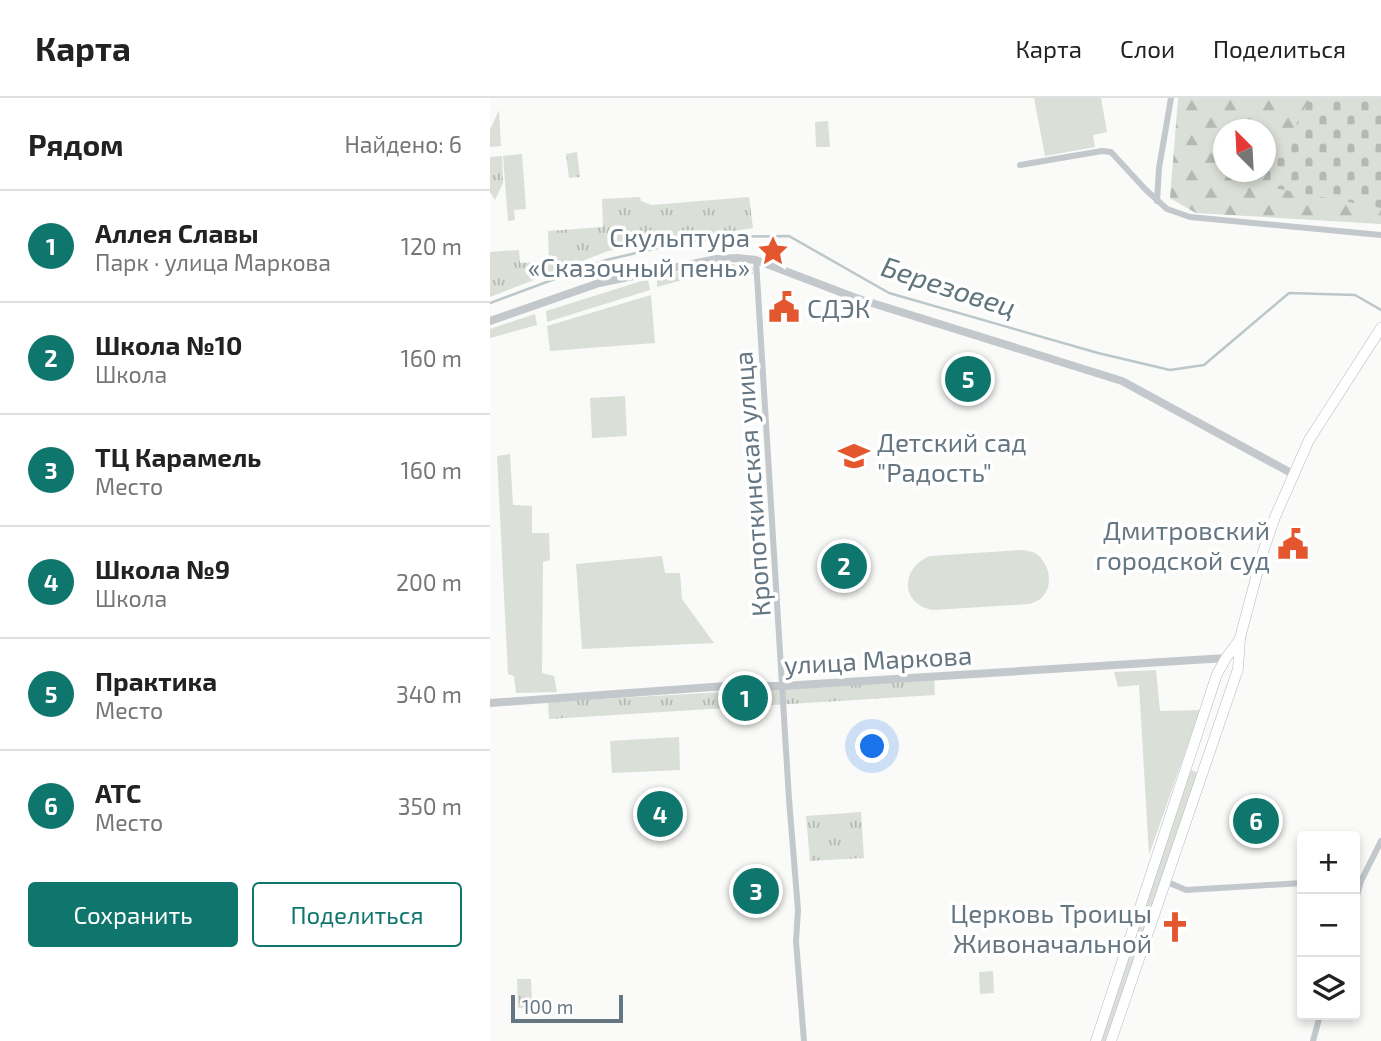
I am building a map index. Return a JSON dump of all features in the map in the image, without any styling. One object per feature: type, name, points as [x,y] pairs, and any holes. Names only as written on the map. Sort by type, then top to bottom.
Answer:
[{"type":"main road","points":[[1111,1041],[1239,663],[1240,638],[1275,517],[1309,440],[1380,334]]},
{"type":"main road","points":[[1096,1041],[1217,674],[1240,638]]},
{"type":"main road","points":[[1226,658],[1239,663]]},
{"type":"main road","points":[[1188,764],[1203,769]]},
{"type":"street","points":[[1157,201],[1159,168],[1171,98]]},
{"type":"street","points":[[1020,165],[1102,151],[1111,152],[1157,201],[1167,209],[1190,217],[1381,235]]},
{"type":"street","points":[[490,321],[599,283],[717,259],[756,260],[856,298],[1122,381],[1293,474]]},
{"type":"street","name":"Кропоткинская улица","points":[[756,260],[804,1041]]},
{"type":"street","name":"улица Маркова","points":[[490,704],[713,687],[783,686],[1226,658]]},
{"type":"street","points":[[1360,878],[1381,841]]},
{"type":"street","points":[[1165,881],[1186,890],[1297,883]]},
{"type":"street","points":[[1313,1041],[1319,1020]]},
{"type":"green space","points":[[1034,98],[1101,98],[1107,132],[1093,135],[1095,147],[1045,156]]},
{"type":"green space","points":[[1179,98],[1381,98],[1381,224],[1196,213],[1170,198]]},
{"type":"green space","points":[[1310,98],[1381,98],[1381,208],[1264,186],[1266,182],[1276,182],[1276,163]]},
{"type":"green space","points":[[499,110],[501,146],[490,147],[490,130]]},
{"type":"green space","points":[[828,121],[830,147],[816,147],[815,122]]},
{"type":"green space","points":[[577,152],[580,177],[569,178],[566,154]]},
{"type":"green space","points":[[522,154],[526,209],[514,210],[515,220],[508,221],[503,156]]},
{"type":"green space","points":[[502,156],[503,183],[495,200],[490,192],[490,157]]},
{"type":"green space","points":[[640,197],[641,201],[651,205],[749,197],[753,228],[608,251],[490,297],[490,252],[519,250],[520,263],[549,261],[548,231],[603,227],[602,199]]},
{"type":"green space","points":[[721,262],[754,268],[753,274],[723,269],[657,287],[657,277]]},
{"type":"green space","points":[[648,279],[650,290],[547,322],[546,311]]},
{"type":"green space","points":[[651,295],[655,343],[550,351],[547,326]]},
{"type":"green space","points":[[535,314],[537,325],[490,338],[490,329]]},
{"type":"green space","points":[[625,396],[627,436],[592,438],[590,398]]},
{"type":"green space","points":[[510,454],[513,505],[532,506],[532,533],[549,533],[550,560],[543,562],[542,673],[554,676],[557,692],[516,693],[514,676],[508,674],[497,456]]},
{"type":"green space","points":[[1023,550],[1034,552],[1040,557],[1049,578],[1047,590],[1041,598],[1029,604],[933,610],[914,601],[910,593],[909,577],[913,569],[930,556]]},
{"type":"green space","points":[[662,556],[665,573],[680,573],[682,599],[714,643],[582,649],[576,564]]},
{"type":"green space","points":[[1156,670],[1160,711],[1200,710],[1149,855],[1139,685],[1118,687],[1114,672]]},
{"type":"green space","points":[[934,680],[935,695],[549,719],[548,702]]},
{"type":"green space","points":[[679,737],[680,770],[612,773],[610,741]]},
{"type":"green space","points":[[1191,770],[1198,773],[1107,1041],[1100,1041]]},
{"type":"green space","points":[[861,812],[864,858],[810,861],[806,816]]},
{"type":"green space","points":[[993,971],[994,993],[980,994],[979,972]]},
{"type":"green space","points":[[517,979],[531,979],[532,1007],[518,1008]]},
{"type":"waterway","name":"Березовец","points":[[490,303],[606,260],[675,244],[722,237],[789,236],[889,293],[1098,353],[1170,370],[1204,365],[1289,293],[1355,295],[1381,310]]},
{"type":"place","name":"Скульптура «Сказочный пень»","points":[[773,251]]},
{"type":"place","name":"СДЭК","points":[[784,307]]},
{"type":"place","name":"Практика","points":[[968,379]]},
{"type":"place","name":"Детский сад \"Радость\"","points":[[854,456]]},
{"type":"place","name":"Дмитровский городской суд","points":[[1293,544]]},
{"type":"place","name":"Школа №10","points":[[844,566]]},
{"type":"place","name":"Аллея Славы","points":[[745,698]]},
{"type":"place","name":"Школа №9","points":[[660,814]]},
{"type":"place","name":"АТС","points":[[1256,821]]},
{"type":"place","name":"ТЦ Карамель","points":[[756,891]]},
{"type":"place","name":"Церковь Троицы Живоначальной","points":[[1175,927]]}]
